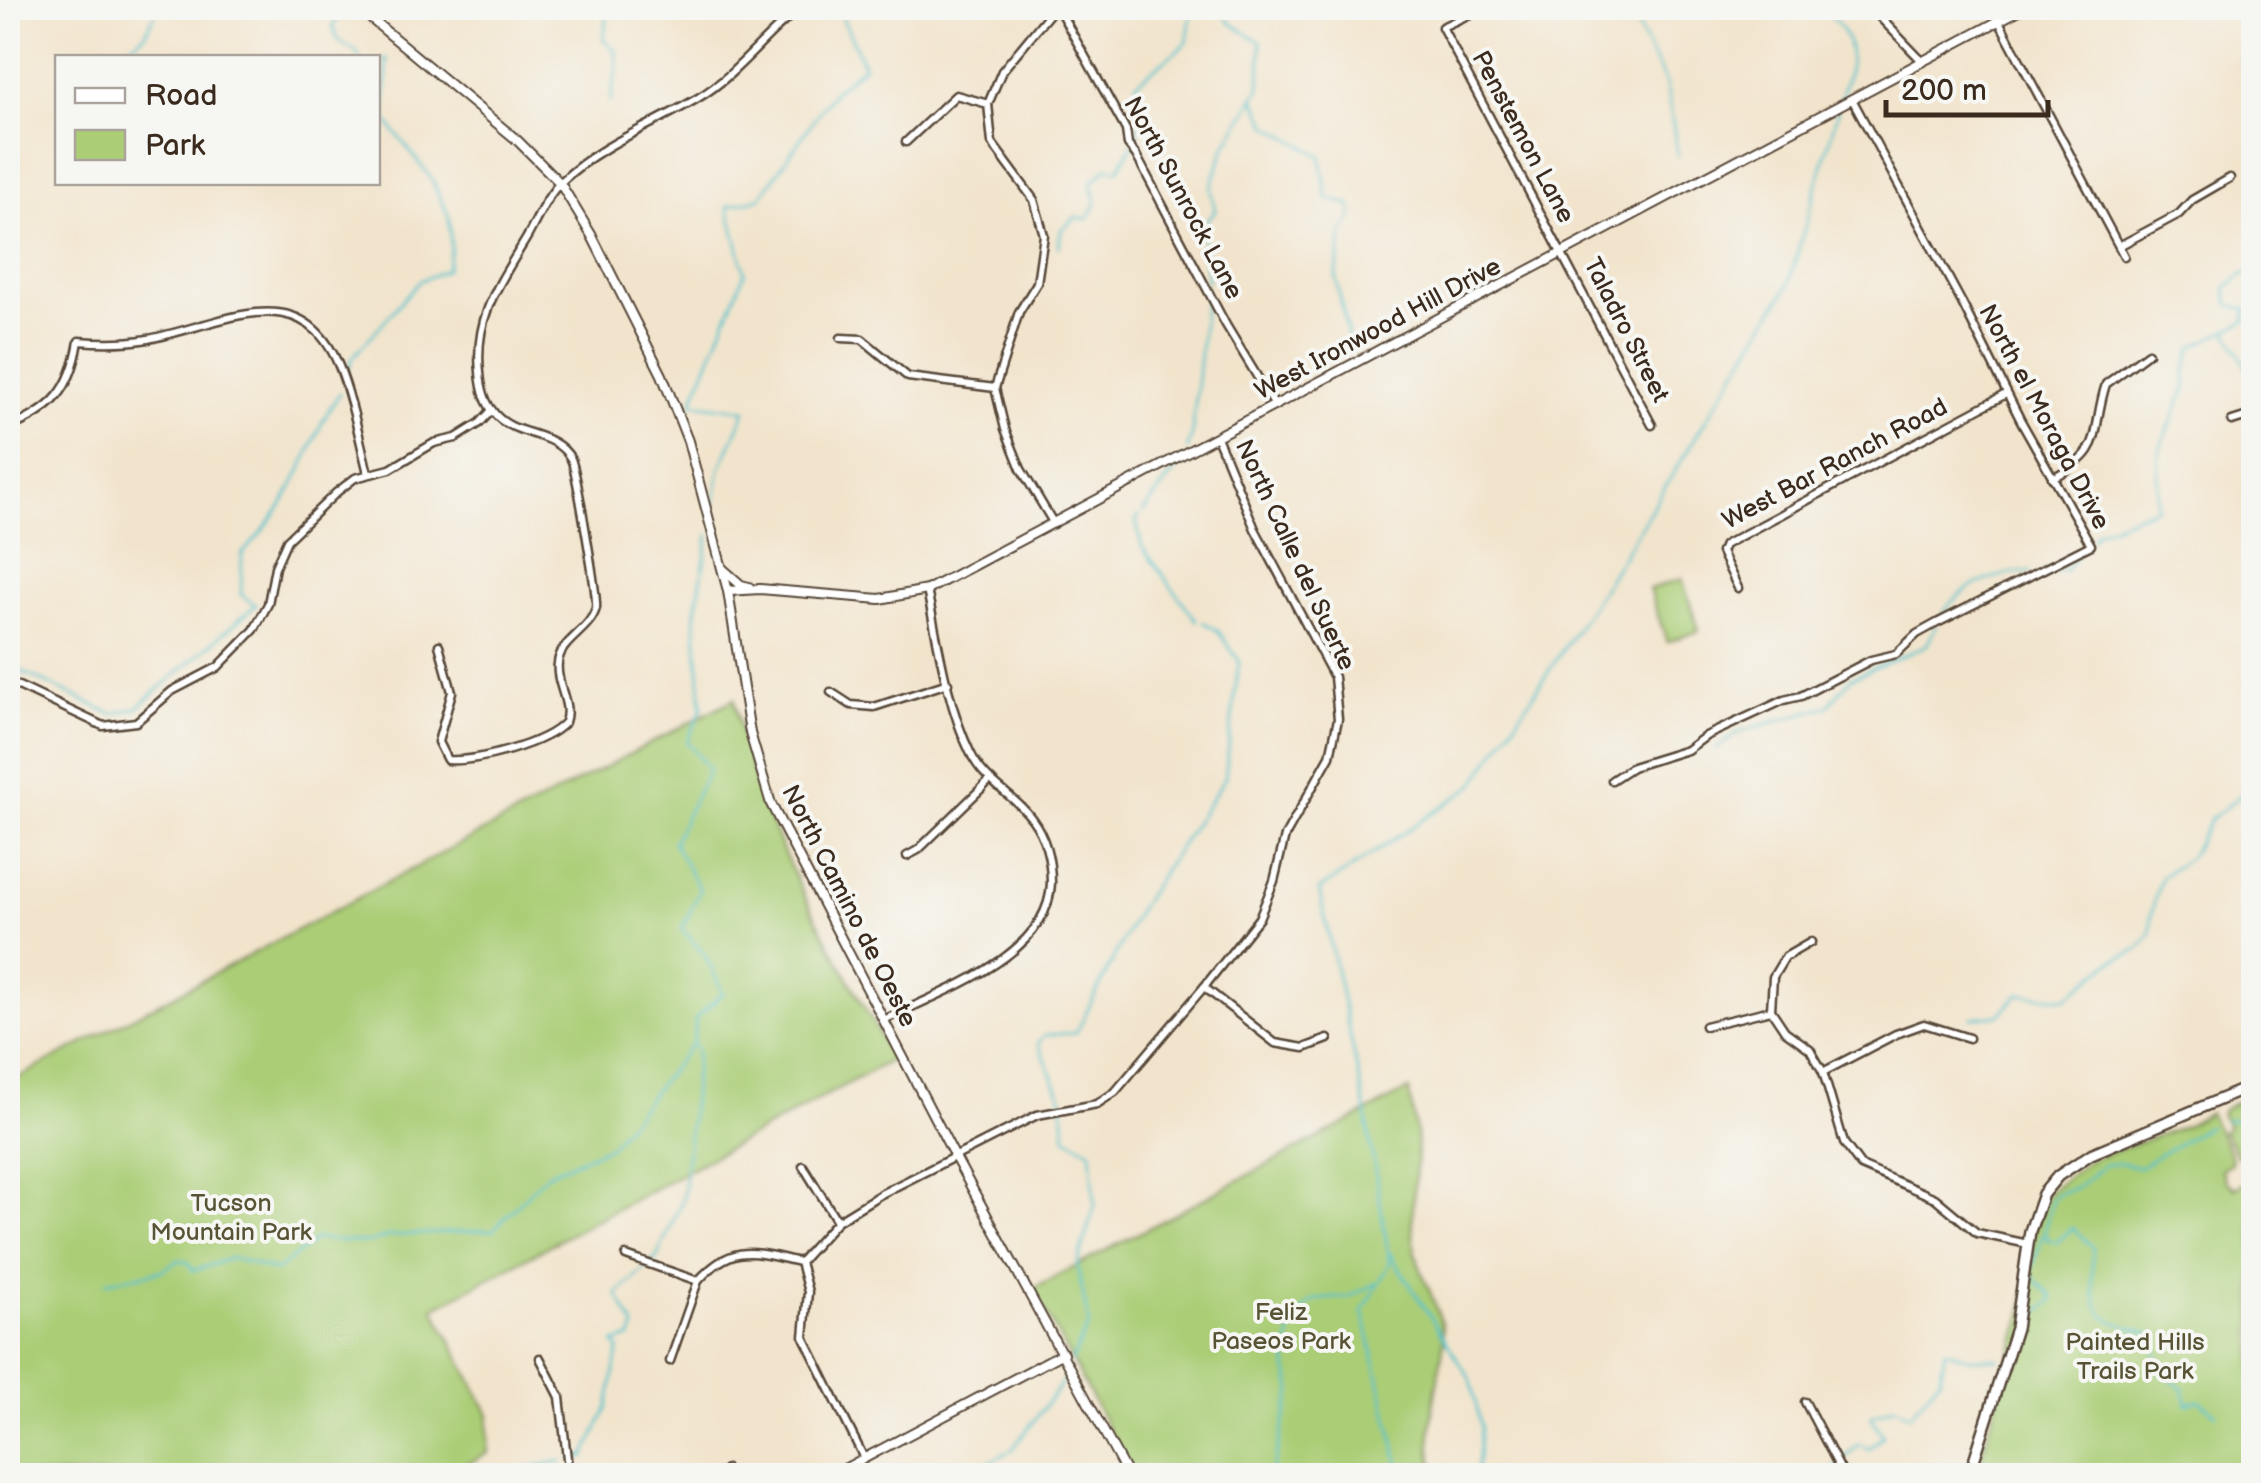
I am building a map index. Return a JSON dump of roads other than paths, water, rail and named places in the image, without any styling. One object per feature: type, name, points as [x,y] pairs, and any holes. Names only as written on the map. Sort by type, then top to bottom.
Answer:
[{"type":"main road","points":[[1969,1476],[2016,1328],[2028,1244],[2043,1194],[2068,1168],[2091,1154],[2254,1085]]},
{"type":"street","name":"North Camino de Oeste","points":[[358,8],[459,89],[560,183],[620,289],[679,413],[728,591],[750,733],[771,804],[1125,1475]]},
{"type":"street","points":[[439,645],[451,679],[452,704],[438,742],[447,760],[503,751],[555,732],[568,716],[558,661],[596,610],[576,472],[564,449],[531,430],[512,426],[492,410],[480,376],[478,344],[482,319],[560,183],[585,162],[699,98],[737,70],[780,23],[800,8]]},
{"type":"street","points":[[1054,524],[1021,469],[1005,430],[996,388],[1019,312],[1037,283],[1044,235],[1034,200],[992,143],[988,104],[1002,71],[1056,8]]},
{"type":"street","name":"North Sunrock Lane","points":[[1056,8],[1126,130],[1128,145],[1226,325],[1274,406]]},
{"type":"street","name":"Penstemon Lane","points":[[1483,8],[1442,27],[1564,252]]},
{"type":"street","points":[[1871,8],[1922,61]]},
{"type":"street","points":[[1992,8],[2124,256]]},
{"type":"street","name":"West Ironwood Hill Drive","points":[[728,591],[753,589],[880,599],[927,590],[2024,8]]},
{"type":"street","points":[[906,142],[956,95],[988,104]]},
{"type":"street","name":"North el Moraga Drive","points":[[1612,780],[1632,768],[1687,750],[1706,736],[1871,660],[1896,654],[1917,634],[2091,545],[2006,394],[1962,303],[1852,99]]},
{"type":"street","points":[[2119,246],[2179,214],[2192,200],[2230,178]]},
{"type":"street","name":"Taladro Street","points":[[1564,252],[1652,426]]},
{"type":"street","points":[[8,428],[36,416],[54,401],[75,368],[80,342],[149,338],[247,312],[290,314],[318,333],[342,373],[368,474]]},
{"type":"street","points":[[841,338],[862,340],[908,377],[996,388]]},
{"type":"street","points":[[2052,478],[2077,465],[2091,448],[2099,428],[2106,384],[2148,354]]},
{"type":"street","name":"West Bar Ranch Road","points":[[1738,588],[1721,552],[1724,545],[2006,394]]},
{"type":"street","points":[[8,681],[103,726],[124,726],[148,714],[172,692],[218,667],[254,630],[268,604],[275,567],[287,540],[346,484],[390,469],[434,443],[456,438],[492,410]]},
{"type":"street","points":[[2232,421],[2254,414]]},
{"type":"street","name":"North Calle del Suerte","points":[[800,1262],[837,1220],[1037,1115],[1096,1104],[1115,1092],[1258,918],[1274,881],[1285,836],[1330,756],[1338,719],[1334,677],[1255,529],[1217,437]]},
{"type":"street","points":[[721,565],[742,585],[753,589]]},
{"type":"street","points":[[884,1020],[1012,955],[1038,928],[1050,902],[1051,859],[1032,818],[989,781],[970,752],[948,684],[927,590]]},
{"type":"street","points":[[831,692],[852,705],[874,707],[948,684]]},
{"type":"street","points":[[907,856],[989,781]]},
{"type":"street","points":[[1811,942],[1785,957],[1773,977],[1772,1010],[1785,1031],[1810,1049],[1822,1072],[1844,1142],[1862,1166],[1936,1198],[1976,1232],[2028,1244]]},
{"type":"street","points":[[1204,987],[1275,1042],[1304,1048],[1328,1040]]},
{"type":"street","points":[[1705,1026],[1772,1010]]},
{"type":"street","points":[[1822,1072],[1924,1024],[1969,1038]]},
{"type":"street","points":[[802,1166],[837,1220]]},
{"type":"street","points":[[670,1361],[698,1281],[714,1263],[730,1254],[750,1250],[800,1262],[808,1292],[804,1337],[864,1458]]},
{"type":"street","points":[[626,1256],[698,1281]]},
{"type":"street","points":[[830,1476],[1063,1353]]},
{"type":"street","points":[[540,1358],[560,1397],[569,1476]]},
{"type":"street","points":[[1804,1402],[1844,1476]]},
{"type":"waterway","points":[[119,55],[145,34],[158,8]]},
{"type":"waterway","points":[[609,8],[603,40],[616,51],[617,68],[610,102]]},
{"type":"waterway","points":[[712,517],[720,469],[746,410],[692,403],[745,272],[728,206],[760,198],[833,92],[864,66],[838,8]]},
{"type":"waterway","points":[[1059,247],[1061,230],[1076,217],[1088,219],[1097,202],[1091,183],[1107,168],[1118,170],[1135,138],[1142,117],[1141,94],[1136,83],[1187,43],[1191,16],[1206,8]]},
{"type":"waterway","points":[[1207,282],[1203,230],[1215,211],[1211,188],[1224,149],[1260,88],[1261,42],[1230,23],[1221,8]]},
{"type":"waterway","points":[[1629,8],[1666,84],[1678,156]]},
{"type":"waterway","points":[[1824,8],[1843,31],[1850,52],[1840,102]]},
{"type":"waterway","points":[[353,11],[340,16],[333,25],[337,40],[358,55]]},
{"type":"waterway","points":[[2240,65],[2254,31]]},
{"type":"waterway","points":[[349,368],[353,357],[419,281],[446,270],[451,249],[449,217],[431,178],[385,119],[387,59],[380,61]]},
{"type":"waterway","points":[[1255,99],[1268,125],[1321,156],[1327,198],[1350,205],[1353,215],[1343,233],[1336,278],[1351,351]]},
{"type":"waterway","points":[[1402,1476],[1363,1311],[1390,1264],[1364,1102],[1319,890],[1474,785],[1602,590],[1788,286],[1838,110]]},
{"type":"waterway","points":[[2092,538],[2096,532],[2157,507],[2159,451],[2187,386],[2185,374],[2193,347],[2246,321],[2247,309],[2229,305],[2226,288],[2244,274],[2254,274]]},
{"type":"waterway","points":[[1187,450],[1192,435],[1206,290]]},
{"type":"waterway","points":[[2227,330],[2254,382]]},
{"type":"waterway","points":[[19,670],[112,714],[137,708],[256,605],[241,595],[242,554],[282,504],[340,393]]},
{"type":"waterway","points":[[1143,512],[1185,458]]},
{"type":"waterway","points":[[1139,516],[1136,521],[1142,547],[1197,621]]},
{"type":"waterway","points":[[571,1459],[585,1456],[608,1406],[619,1348],[614,1343],[631,1338],[635,1327],[617,1294],[657,1257],[683,1198],[697,1051],[693,1043],[696,1018],[723,993],[705,955],[682,929],[700,890],[673,842],[709,769],[687,742],[702,708],[695,617],[709,535]]},
{"type":"waterway","points":[[2043,571],[2065,571],[2077,555]]},
{"type":"waterway","points":[[1940,619],[1966,590],[2004,575],[2030,572]]},
{"type":"waterway","points":[[1071,1362],[1089,1324],[1077,1265],[1095,1205],[1091,1151],[1066,1137],[1061,1095],[1038,1043],[1045,1035],[1076,1033],[1139,908],[1225,778],[1239,661],[1218,631],[1203,622]]},
{"type":"waterway","points":[[1715,750],[1739,732],[1828,706],[1851,678],[1927,645],[1936,626]]},
{"type":"waterway","points":[[1972,1018],[1999,1015],[2019,994],[2066,998],[2111,962],[2139,949],[2151,933],[2151,914],[2161,877],[2190,857],[2210,819],[2254,785]]},
{"type":"waterway","points":[[106,1282],[161,1271],[179,1260],[189,1263],[193,1271],[232,1258],[276,1271],[316,1239],[368,1243],[390,1236],[493,1230],[547,1174],[610,1146],[691,1045]]},
{"type":"waterway","points":[[2225,1120],[2254,1118]]},
{"type":"waterway","points":[[2208,1126],[2140,1167],[2104,1165],[2077,1188],[2059,1193],[2052,1199],[2044,1232],[2049,1240],[2057,1242],[2073,1228],[2093,1248],[2093,1285],[2101,1311],[2116,1323],[2151,1334],[2161,1373],[2184,1388],[2187,1404],[2199,1400],[2216,1414]]},
{"type":"waterway","points":[[2015,1355],[2033,1336],[2037,1313],[2053,1300],[2031,1272],[2043,1235]]},
{"type":"waterway","points":[[1389,1252],[1471,1380],[1481,1429],[1476,1476]]},
{"type":"waterway","points":[[1263,1476],[1272,1471],[1292,1391],[1287,1366],[1292,1320],[1314,1300],[1348,1297],[1376,1284]]},
{"type":"waterway","points":[[1827,1476],[1859,1444],[1869,1449],[1883,1436],[1871,1416],[1895,1406],[1910,1415],[1940,1378],[1945,1350],[1969,1358],[1998,1359]]},
{"type":"waterway","points":[[963,1476],[1012,1450],[1062,1383],[1068,1369]]},
{"type":"waterway","points":[[513,1476],[528,1468],[562,1461]]},
{"type":"park label","name":"Tucson Mountain Park","points":[[231,1218]]},
{"type":"park label","name":"Feliz Paseos Park","points":[[1281,1326]]},
{"type":"park label","name":"Painted Hills Trails Park","points":[[2135,1356]]}]
